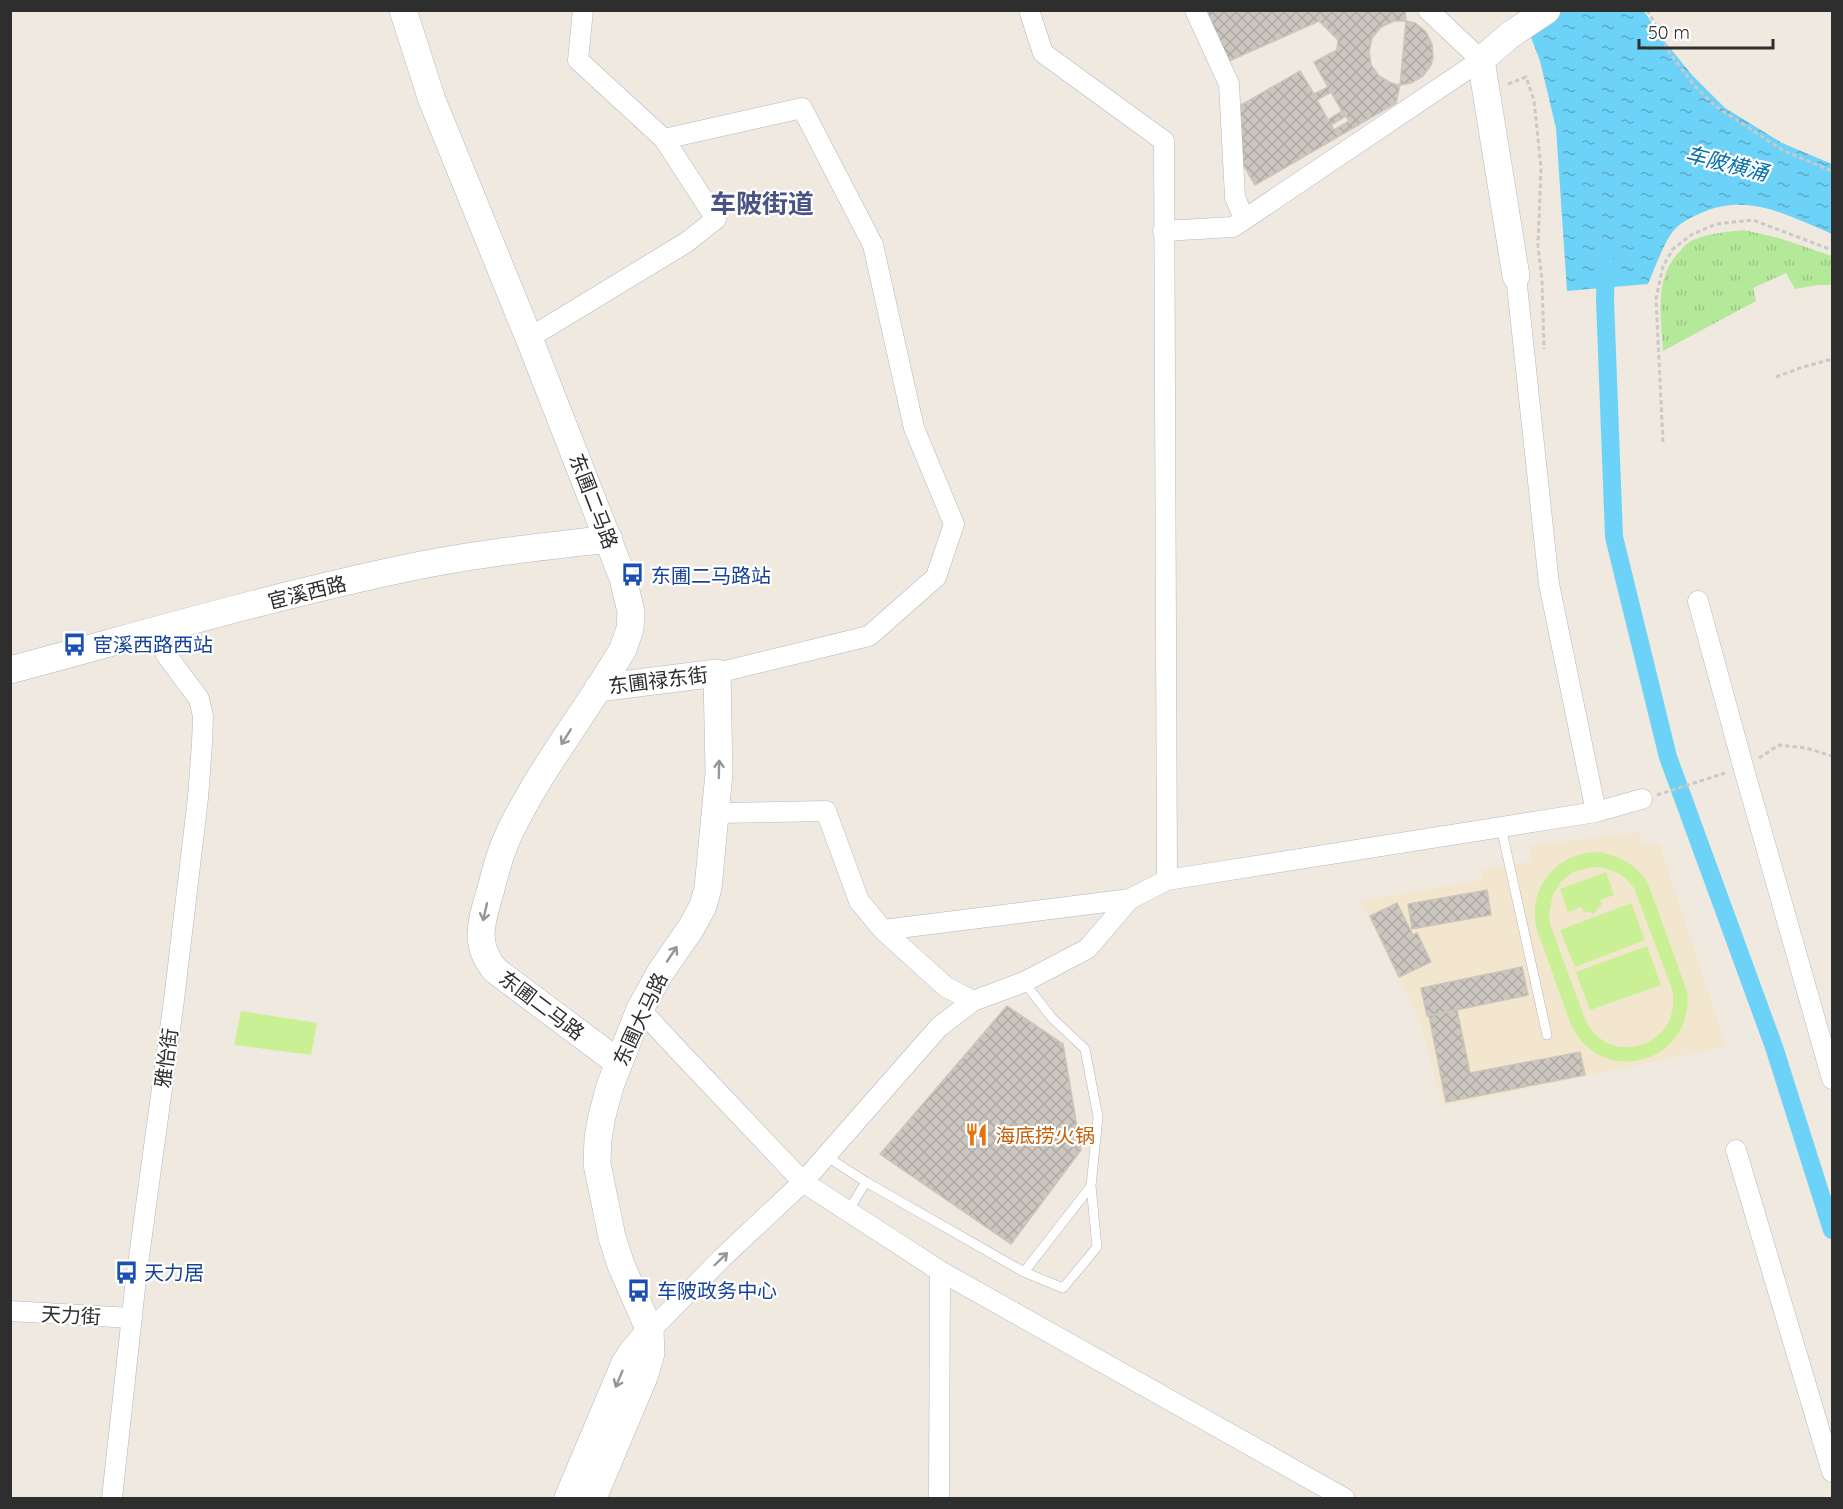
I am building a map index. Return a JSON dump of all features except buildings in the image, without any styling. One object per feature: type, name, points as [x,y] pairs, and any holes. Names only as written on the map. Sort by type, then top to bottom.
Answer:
[{"type":"street","name":"东圃二马路","points":[[403,10],[432,100],[530,338],[609,539],[631,612],[630,630],[623,649],[517,817],[505,842],[484,911],[481,932],[482,948],[486,960],[496,971],[618,1062]]},
{"type":"street","points":[[530,338],[687,242],[716,219],[664,139],[578,60],[583,10]]},
{"type":"street","points":[[1029,10],[1043,53],[1164,141],[1167,880]]},
{"type":"street","points":[[1195,10],[1229,84],[1235,196],[1244,219]]},
{"type":"street","points":[[1428,10],[1481,60],[1516,276],[1549,584],[1596,812]]},
{"type":"street","points":[[1163,231],[1233,227],[1481,60],[1510,35],[1547,10]]},
{"type":"street","points":[[664,139],[802,108],[873,244],[914,428],[954,524],[936,577],[869,636],[717,673]]},
{"type":"street","name":"宦溪西路","points":[[10,670],[285,596],[404,568],[514,550],[609,539]]},
{"type":"street","points":[[1698,601],[1734,770],[1833,1078]]},
{"type":"street","name":"雅怡街","points":[[112,1498],[132,1318],[174,1000],[198,798],[202,742],[203,716],[199,699],[169,659],[156,630]]},
{"type":"street","name":"东圃禄东街","points":[[598,688],[717,673]]},
{"type":"street","name":"东圃大马路","points":[[592,1498],[645,1374],[651,1353],[650,1330],[621,1264],[612,1237],[597,1164],[602,1116],[618,1062],[640,1009],[660,973],[691,928],[703,906],[708,888],[719,773],[717,673]]},
{"type":"street","points":[[883,930],[1130,899],[1167,880],[1596,812],[1642,800]]},
{"type":"street","points":[[716,813],[826,811],[859,901],[883,930],[946,987],[973,1001]]},
{"type":"street","points":[[568,1498],[626,1363],[650,1330],[803,1182],[939,1027],[973,1001],[1024,982],[1087,949],[1130,899]]},
{"type":"street","points":[[640,1009],[803,1182],[940,1271],[1344,1498]]},
{"type":"street","points":[[1736,1150],[1833,1472]]},
{"type":"street","points":[[939,1498],[940,1271]]},
{"type":"street","name":"天力街","points":[[10,1311],[132,1318]]},
{"type":"lane","points":[[1501,827],[1547,1035]]},
{"type":"lane","points":[[826,1156],[866,1182],[1024,1272],[1063,1288],[1097,1247],[1091,1186],[1098,1117],[1085,1049],[1052,1018],[1024,982]]},
{"type":"lane","points":[[848,1211],[866,1182]]},
{"type":"lane","points":[[1024,1272],[1091,1186]]},
{"type":"path","points":[[1647,10],[1669,52],[1694,85],[1715,106],[1784,151],[1833,171]]},
{"type":"path","points":[[1500,86],[1526,77],[1534,99],[1541,168],[1538,246],[1542,280],[1544,356]]},
{"type":"path","points":[[1664,442],[1656,299],[1663,266],[1672,249],[1691,235],[1716,224],[1753,220],[1833,250]]},
{"type":"path","points":[[1776,377],[1833,359]]},
{"type":"path","points":[[1642,800],[1734,770],[1757,760],[1779,745],[1806,748],[1833,756]]},
{"type":"shaded area","points":[[1640,832],[1641,846],[1659,842],[1726,1046],[1443,1107],[1418,1015],[1360,901],[1483,880],[1481,870],[1532,861],[1528,846]]},
{"type":"green space","points":[[1744,230],[1779,238],[1832,256],[1832,285],[1795,289],[1786,273],[1753,288],[1756,301],[1663,351],[1662,286],[1671,262],[1691,241],[1712,234]]},
{"type":"green space","points":[[1597,852],[1612,855],[1637,869],[1647,881],[1687,991],[1686,1016],[1677,1035],[1662,1050],[1644,1059],[1624,1062],[1603,1057],[1585,1045],[1571,1025],[1536,927],[1537,899],[1548,875],[1569,859]],"holes":[[[1592,867],[1616,872],[1634,888],[1672,989],[1673,1008],[1667,1025],[1656,1037],[1642,1044],[1626,1047],[1610,1044],[1596,1035],[1585,1019],[1550,924],[1549,914],[1553,894],[1561,882],[1573,872]]]},
{"type":"green space","points":[[1606,872],[1614,895],[1600,900],[1602,906],[1597,908],[1593,914],[1589,911],[1584,913],[1581,907],[1568,912],[1560,889]]},
{"type":"green space","points":[[1631,903],[1645,940],[1575,967],[1560,930]]},
{"type":"green space","points":[[1647,946],[1661,985],[1590,1010],[1576,972]]},
{"type":"green space","points":[[241,1011],[317,1023],[311,1055],[234,1045]]},
{"type":"water","name":"车陂横涌","points":[[1521,11],[1644,11],[1661,37],[1692,75],[1725,108],[1782,143],[1832,164],[1832,234],[1768,209],[1735,205],[1718,207],[1690,218],[1674,230],[1648,284],[1567,291],[1556,128],[1540,61]]},
{"type":"waterway","points":[[1606,264],[1605,300],[1614,537],[1668,757],[1774,1047],[1832,1230]]},
{"type":"place","name":"东圃二马路站","points":[[633,575]]},
{"type":"place","name":"宦溪西路西站","points":[[75,644]]},
{"type":"place","name":"海底捞火锅","points":[[977,1135]]},
{"type":"place","name":"天力居","points":[[126,1272]]},
{"type":"place","name":"车陂政务中心","points":[[639,1290]]},
{"type":"district","name":"车陂街道","points":[[762,203]]}]
